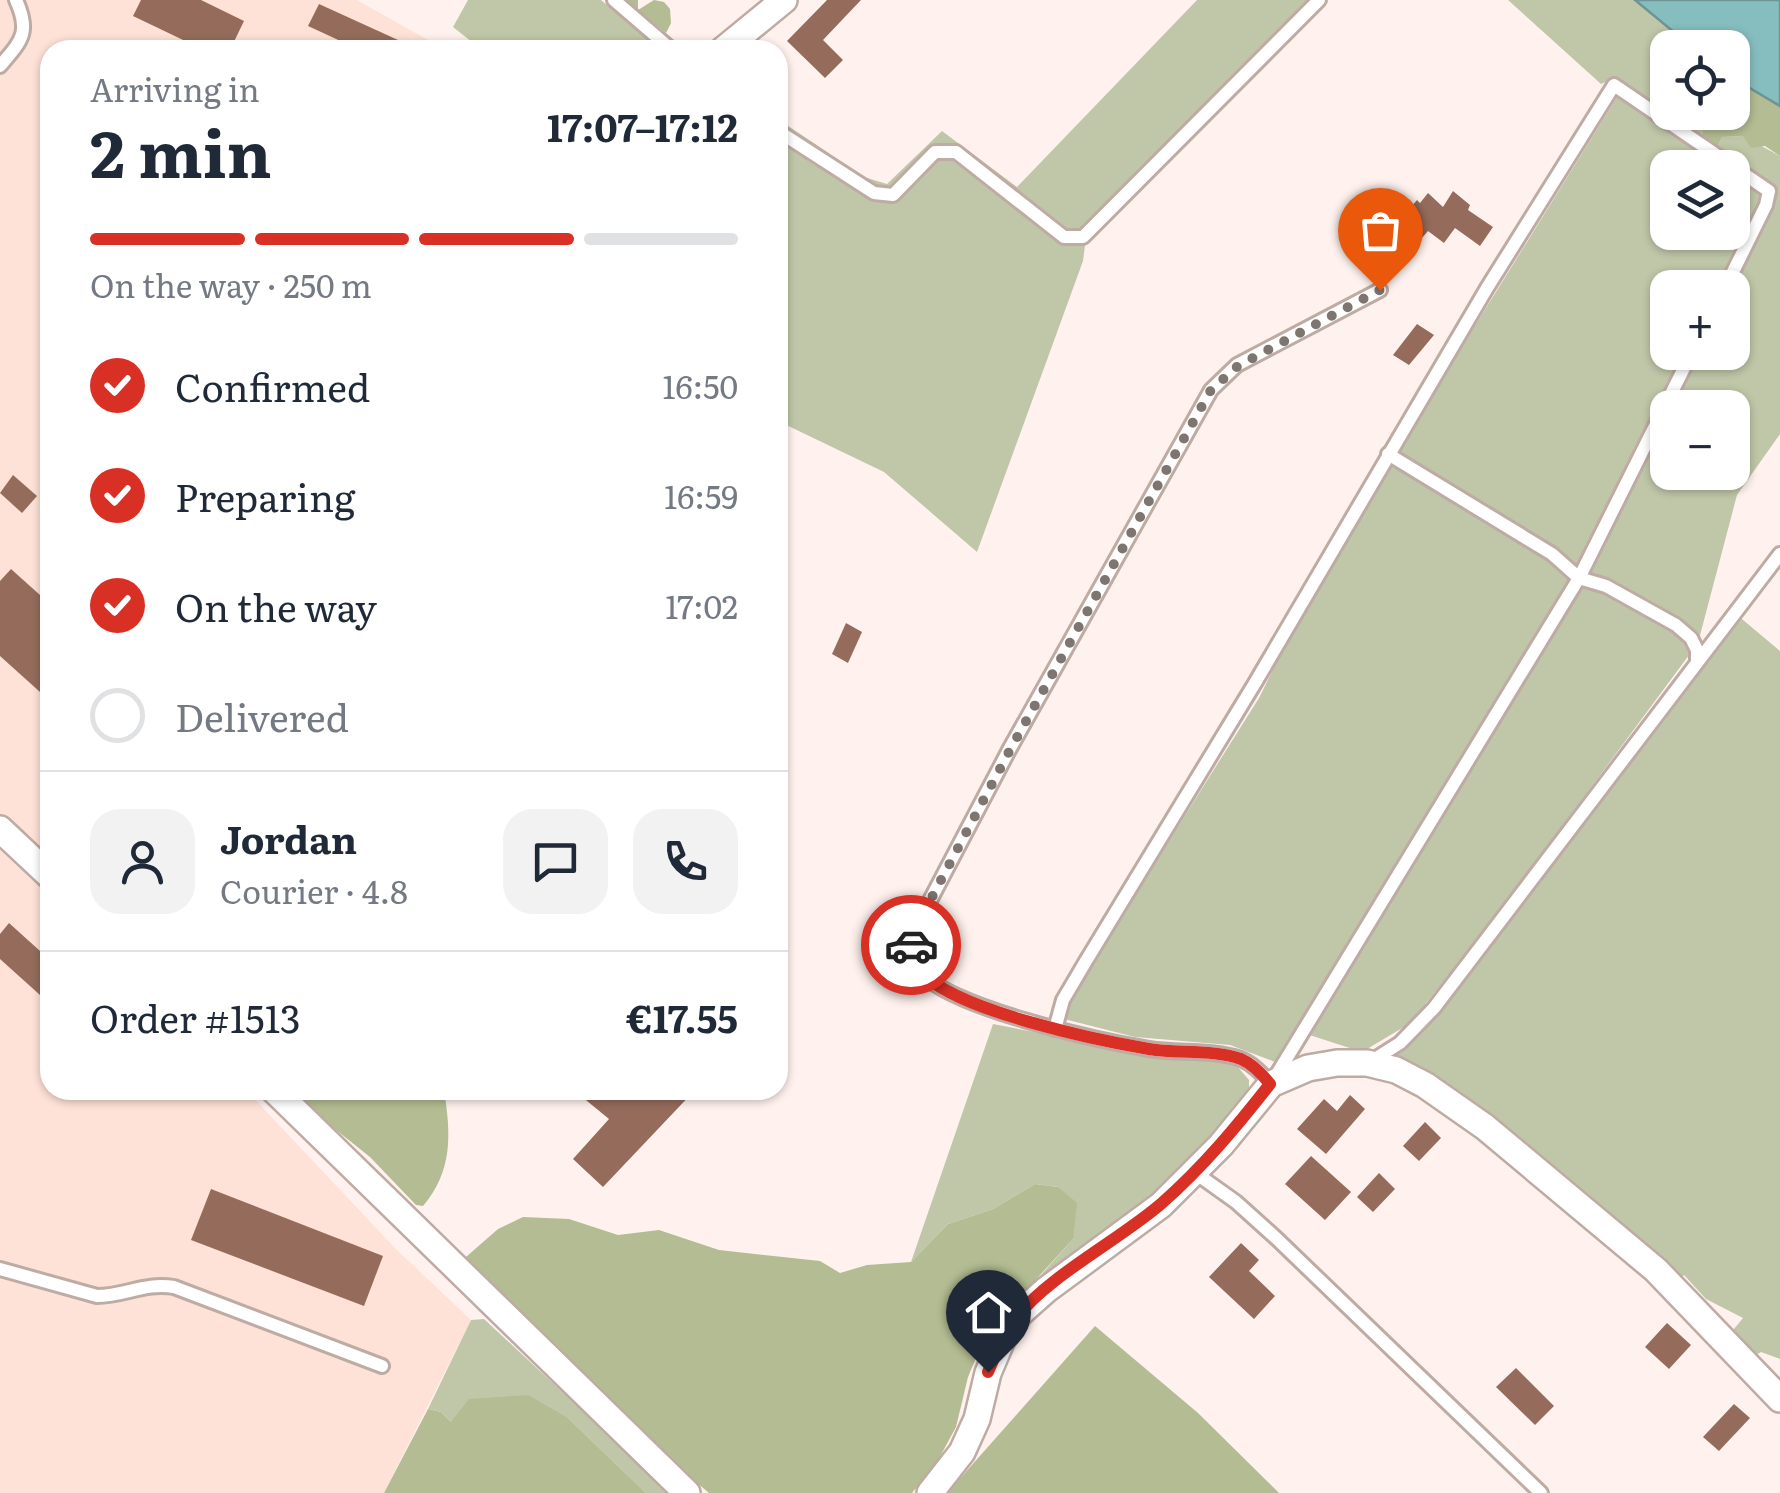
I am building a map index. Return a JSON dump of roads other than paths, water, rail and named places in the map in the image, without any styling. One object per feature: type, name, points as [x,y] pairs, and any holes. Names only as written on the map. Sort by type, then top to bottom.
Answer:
[{"type":"street","points":[[734,40],[784,0]]},
{"type":"street","points":[[0,830],[40,867]]},
{"type":"street","points":[[930,1493],[962,1452],[977,1419],[988,1372],[1019,1314],[1160,1204],[1221,1145],[1270,1084],[1308,1068],[1368,1063],[1396,1070],[1426,1085],[1578,1202],[1656,1270],[1780,1399]]},
{"type":"street","points":[[284,1100],[687,1493]]},
{"type":"lane","points":[[0,66],[20,42],[25,28],[16,0]]},
{"type":"lane","points":[[614,0],[660,40]]},
{"type":"lane","points":[[788,138],[874,192],[893,195],[935,152],[956,152],[1064,237],[1083,238],[1319,0]]},
{"type":"lane","points":[[1055,1029],[1063,1000],[1086,960],[1614,85],[1769,192],[1734,270]]},
{"type":"lane","points":[[1380,290],[1238,366],[1211,390],[914,931],[912,956],[918,970],[932,982],[1055,1029],[1152,1049],[1225,1054],[1246,1061],[1270,1084],[1579,578],[1683,370]]},
{"type":"lane","points":[[1388,454],[1552,554],[1579,578],[1606,586],[1676,624],[1691,638],[1697,661]]},
{"type":"lane","points":[[1368,1063],[1400,1043],[1434,1008],[1780,554]]},
{"type":"lane","points":[[1194,1172],[1276,1238],[1542,1493]]},
{"type":"lane","points":[[0,1269],[98,1296],[150,1284],[174,1288],[382,1366]]},
{"type":"water","points":[[1635,0],[1780,0],[1780,106],[1750,88],[1750,30],[1671,30]]}]
